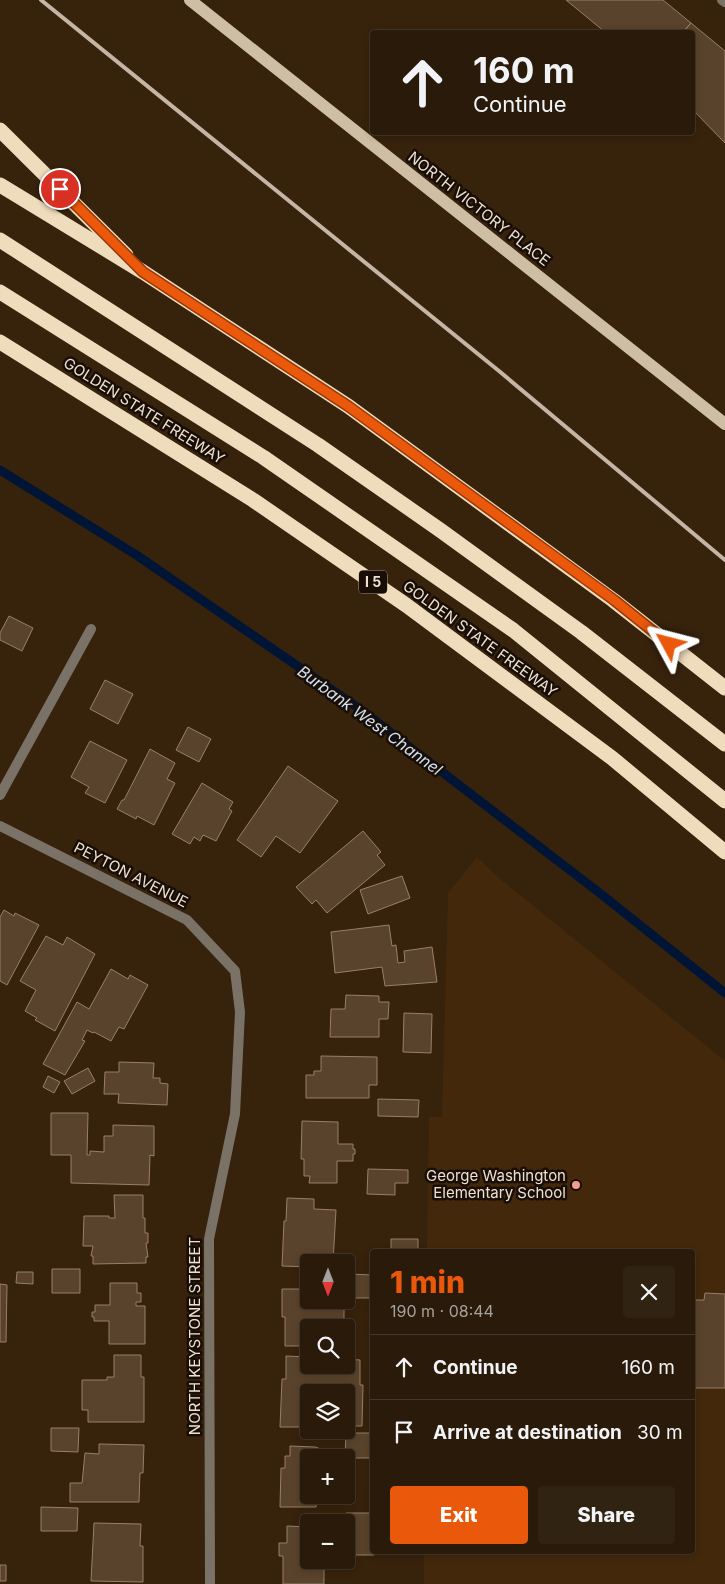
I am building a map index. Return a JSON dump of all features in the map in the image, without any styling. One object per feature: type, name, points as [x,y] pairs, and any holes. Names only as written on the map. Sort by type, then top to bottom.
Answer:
[{"type":"highway","points":[[0,130],[143,272]]},
{"type":"highway","points":[[0,185],[143,272],[348,406],[614,600],[725,688]]},
{"type":"highway","points":[[0,240],[318,445],[581,632],[725,744]]},
{"type":"highway","points":[[0,292],[263,457],[505,624],[725,801]]},
{"type":"highway","name":"GOLDEN STATE FREEWAY","points":[[0,342],[253,500],[406,605],[612,758],[725,852]]},
{"type":"main road","name":"NORTH VICTORY PLACE","points":[[190,0],[725,424]]},
{"type":"street","points":[[0,795],[91,629]]},
{"type":"street","name":"PEYTON AVENUE","points":[[0,826],[187,920],[235,971]]},
{"type":"street","name":"NORTH KEYSTONE STREET","points":[[210,1584],[209,1239],[235,1114],[240,1012],[235,971]]},
{"type":"shaded area","name":"George Washington Elementary School","points":[[477,857],[499,878],[725,1061],[725,1584],[424,1584],[424,1554],[695,1554],[695,1249],[427,1249],[429,1117],[442,1117],[448,893]]},
{"type":"building","points":[[566,0],[663,0],[691,23],[685,30],[603,30]]},
{"type":"building","points":[[691,23],[725,51],[725,143],[695,112],[695,30],[685,30]]},
{"type":"building","points":[[9,616],[33,628],[22,651],[0,640],[0,633]]},
{"type":"building","points":[[105,680],[133,694],[118,724],[90,709]]},
{"type":"building","points":[[188,727],[211,739],[199,762],[176,750]]},
{"type":"building","points":[[90,741],[127,760],[105,803],[85,793],[89,787],[71,777]]},
{"type":"building","points":[[150,749],[175,763],[167,779],[175,783],[154,825],[137,816],[136,819],[117,809],[122,800],[124,800]]},
{"type":"building","points":[[288,766],[338,801],[300,853],[276,836],[261,857],[237,840]]},
{"type":"building","points":[[202,783],[233,802],[229,809],[232,811],[216,841],[203,835],[200,841],[194,837],[190,844],[172,834]]},
{"type":"building","points":[[363,831],[381,852],[377,855],[385,865],[327,913],[316,900],[312,904],[296,887]]},
{"type":"building","points":[[402,876],[410,898],[368,914],[360,890]]},
{"type":"building","points":[[4,910],[14,916],[15,913],[39,925],[7,985],[0,981],[0,917]]},
{"type":"building","points":[[389,925],[392,946],[396,945],[398,963],[405,962],[404,951],[432,947],[437,982],[385,986],[382,967],[335,973],[331,932]]},
{"type":"building","points":[[46,936],[63,945],[67,937],[95,954],[55,1031],[35,1020],[37,1018],[25,1011],[36,990],[20,981]]},
{"type":"building","points":[[111,969],[128,979],[130,975],[148,985],[124,1029],[119,1027],[111,1041],[87,1030],[82,1040],[85,1041],[65,1075],[43,1064],[77,1002],[89,1009]]},
{"type":"building","points":[[346,995],[379,996],[379,1002],[389,1002],[388,1019],[379,1019],[379,1037],[330,1037],[331,1009],[345,1009]]},
{"type":"building","points":[[404,1013],[432,1014],[431,1053],[403,1052]]},
{"type":"building","points":[[321,1056],[377,1057],[377,1085],[369,1085],[369,1098],[306,1098],[306,1075],[314,1075],[314,1071],[321,1071]]},
{"type":"building","points":[[119,1062],[154,1063],[153,1078],[160,1078],[160,1083],[168,1084],[167,1105],[118,1103],[119,1094],[104,1094],[105,1072],[119,1072]]},
{"type":"building","points":[[88,1068],[95,1081],[72,1094],[64,1081]]},
{"type":"building","points":[[48,1076],[60,1082],[54,1093],[43,1087]]},
{"type":"building","points":[[378,1099],[419,1100],[418,1117],[378,1116]]},
{"type":"building","points":[[51,1113],[88,1113],[87,1155],[90,1155],[90,1151],[104,1152],[104,1136],[113,1136],[113,1125],[154,1126],[154,1156],[150,1155],[149,1185],[71,1183],[71,1155],[51,1155]]},
{"type":"building","points":[[302,1121],[338,1122],[338,1144],[353,1144],[355,1154],[353,1154],[353,1161],[337,1161],[337,1183],[309,1183],[310,1176],[304,1176],[304,1159],[301,1159]]},
{"type":"building","points":[[368,1169],[408,1170],[408,1183],[395,1183],[395,1195],[367,1194]]},
{"type":"building","points":[[114,1195],[143,1195],[143,1218],[145,1218],[145,1233],[148,1233],[148,1243],[146,1243],[148,1257],[146,1257],[146,1263],[93,1264],[93,1256],[91,1256],[93,1246],[83,1246],[84,1216],[109,1216],[109,1218],[115,1218]]},
{"type":"building","points":[[287,1198],[314,1199],[314,1209],[336,1210],[333,1254],[300,1254],[300,1267],[282,1266],[284,1221],[286,1221]]},
{"type":"building","points":[[391,1239],[418,1239],[418,1249],[391,1249]]},
{"type":"building","points":[[52,1269],[80,1269],[80,1293],[52,1293]]},
{"type":"building","points":[[17,1272],[33,1272],[33,1284],[16,1283]]},
{"type":"building","points":[[355,1274],[370,1275],[370,1298],[355,1298]]},
{"type":"building","points":[[110,1283],[137,1283],[137,1293],[141,1293],[141,1302],[136,1302],[136,1306],[145,1306],[145,1344],[109,1344],[109,1321],[94,1321],[92,1312],[95,1312],[95,1305],[110,1305]]},
{"type":"building","points":[[0,1284],[7,1285],[6,1342],[0,1342]]},
{"type":"building","points":[[282,1289],[300,1289],[300,1309],[344,1309],[344,1319],[300,1319],[300,1346],[285,1346],[285,1317],[282,1317]]},
{"type":"building","points":[[705,1293],[725,1294],[725,1388],[695,1388],[695,1300],[704,1300]]},
{"type":"building","points":[[114,1355],[141,1355],[141,1377],[144,1377],[144,1422],[88,1422],[88,1410],[82,1410],[82,1380],[107,1380],[107,1377],[114,1377]]},
{"type":"building","points":[[286,1356],[300,1357],[300,1374],[355,1374],[355,1360],[360,1360],[360,1385],[363,1385],[362,1426],[355,1426],[355,1384],[300,1384],[300,1427],[280,1427],[282,1379],[286,1379]]},
{"type":"building","points":[[51,1428],[79,1428],[78,1452],[51,1451]]},
{"type":"building","points":[[355,1433],[370,1433],[370,1458],[355,1458],[355,1449],[345,1449],[346,1439],[355,1439]]},
{"type":"building","points":[[99,1444],[144,1445],[143,1473],[140,1473],[139,1502],[70,1502],[70,1483],[82,1483],[85,1453],[99,1454]]},
{"type":"building","points":[[290,1446],[321,1449],[300,1449],[300,1504],[316,1504],[316,1507],[280,1507],[281,1468],[285,1468],[285,1456],[290,1456]]},
{"type":"building","points":[[41,1507],[78,1508],[77,1531],[41,1531]]},
{"type":"building","points":[[346,1513],[370,1513],[370,1554],[374,1555],[355,1555],[355,1514]]},
{"type":"building","points":[[94,1523],[141,1524],[140,1546],[143,1546],[143,1582],[91,1581]]},
{"type":"building","points":[[287,1526],[300,1527],[300,1569],[324,1569],[324,1584],[283,1584],[283,1556],[279,1556],[279,1543],[287,1543]]},
{"type":"building","points":[[0,1565],[6,1565],[6,1581],[0,1581]]},
{"type":"waterway","name":"Burbank West Channel","points":[[0,470],[138,556],[364,712],[601,894],[725,993]]},
{"type":"railway","points":[[41,0],[499,371],[725,560]]},
{"type":"place","name":"George Washington Elementary School","points":[[576,1185]]},
{"type":"route","points":[[60,189],[143,272],[348,406],[614,600],[669,644]]}]
